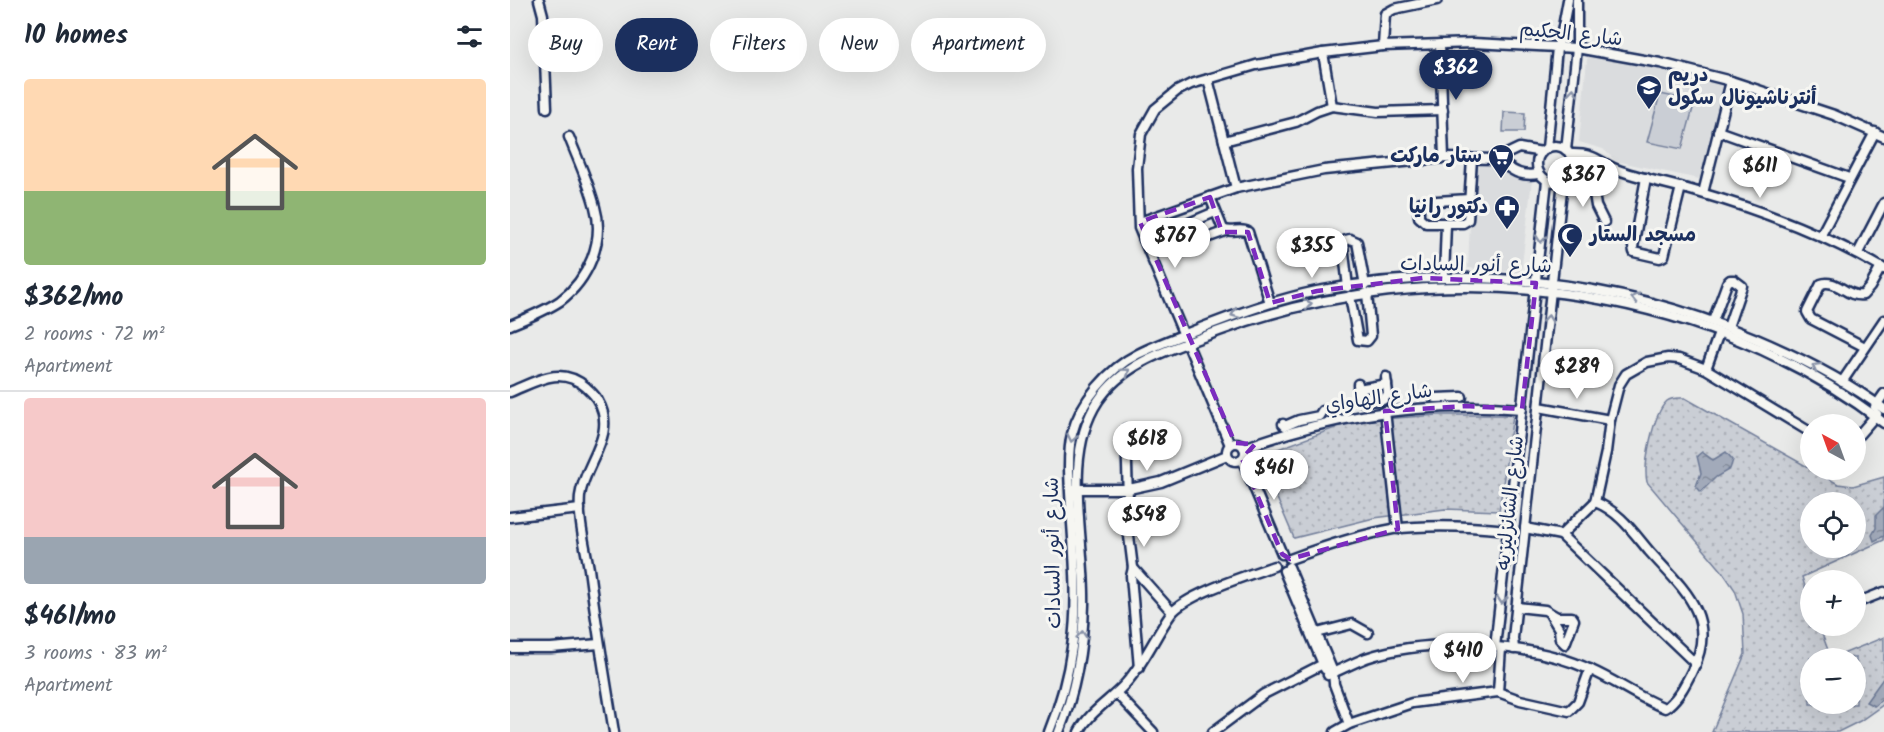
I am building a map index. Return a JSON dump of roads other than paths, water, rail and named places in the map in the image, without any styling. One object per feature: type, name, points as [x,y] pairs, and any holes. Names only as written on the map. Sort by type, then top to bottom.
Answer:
[{"type":"street","points":[[539,0],[543,15],[547,108]]},
{"type":"street","points":[[1383,46],[1385,14],[1394,9],[1437,0]]},
{"type":"street","points":[[1568,0],[1557,48],[1544,150],[1537,162],[1539,174],[1547,181],[1557,183],[1565,179],[1592,181],[1619,171]]},
{"type":"street","points":[[1565,179],[1573,166],[1568,152],[1577,48],[1577,0]]},
{"type":"street","name":"شارع الحكيم","points":[[1232,444],[1144,226],[1140,222],[1137,153],[1145,125],[1155,109],[1177,91],[1256,65],[1323,53],[1383,46],[1473,43],[1577,48],[1660,63],[1731,81],[1783,97],[1884,137]]},
{"type":"street","points":[[1440,44],[1444,158]]},
{"type":"street","points":[[1323,53],[1332,106]]},
{"type":"street","points":[[1208,79],[1236,188]]},
{"type":"street","points":[[1703,193],[1731,81]]},
{"type":"street","points":[[1224,141],[1296,122],[1332,106],[1378,112],[1443,110]]},
{"type":"street","points":[[1718,131],[1849,178]]},
{"type":"street","points":[[1821,235],[1875,132]]},
{"type":"street","points":[[510,325],[551,306],[566,296],[583,276],[594,253],[598,230],[595,207],[569,137]]},
{"type":"street","points":[[1140,222],[1236,188],[1333,168],[1444,158],[1496,159],[1519,148],[1544,150],[1557,146],[1568,152],[1594,156],[1619,171],[1703,193],[1821,235],[1882,268],[1863,295],[1854,295],[1829,282],[1821,284],[1807,312],[1811,319],[1865,347]]},
{"type":"street","points":[[1469,199],[1426,200],[1419,205],[1419,217],[1423,222],[1446,224],[1463,223],[1468,220],[1472,159]]},
{"type":"street","points":[[1496,159],[1516,173],[1528,176],[1539,174]]},
{"type":"street","points":[[1646,178],[1633,247],[1637,254],[1660,258],[1664,256],[1681,187]]},
{"type":"street","name":"شارع الشانزليزيه","points":[[1514,649],[1513,638],[1520,567],[1565,179]]},
{"type":"street","name":"شارع الشانزليزيه","points":[[1498,692],[1498,636],[1547,181]]},
{"type":"street","points":[[1592,181],[1596,206],[1605,222]]},
{"type":"street","points":[[1210,197],[1221,226],[1226,231]]},
{"type":"street","points":[[1858,253],[1884,203]]},
{"type":"street","points":[[1215,212],[1189,223],[1187,228],[1192,239],[1198,241],[1226,231],[1246,230],[1270,303]]},
{"type":"street","points":[[1444,278],[1446,224]]},
{"type":"street","points":[[1350,239],[1357,242],[1366,289],[1371,336],[1367,341],[1358,340],[1349,291],[1343,245],[1346,240],[1350,239]]},
{"type":"street","name":"شارع أنور السادات","points":[[1049,732],[1062,695],[1072,646],[1075,613],[1074,489],[1088,409],[1113,382],[1146,359],[1188,338],[1270,303],[1317,291],[1366,289],[1423,278],[1535,287],[1551,293],[1634,307],[1719,333],[1801,369],[1884,423]]},
{"type":"street","points":[[1713,321],[1727,283],[1734,280],[1742,286],[1728,327]]},
{"type":"street","name":"شارع أنور السادات","points":[[1366,289],[1535,287],[1552,283],[1620,294],[1728,327],[1802,360],[1882,406]]},
{"type":"street","name":"شارع أنور السادات","points":[[1188,338],[1349,291]]},
{"type":"street","points":[[1842,382],[1884,320]]},
{"type":"street","points":[[1706,369],[1719,333]]},
{"type":"street","points":[[1561,535],[1595,502],[1619,385],[1626,374],[1647,362],[1668,358],[1679,359],[1706,369],[1800,426]]},
{"type":"street","points":[[1526,364],[1543,366]]},
{"type":"street","points":[[510,392],[546,377],[561,375],[577,380],[593,394],[604,419],[602,441],[583,484],[580,509],[614,732]]},
{"type":"street","points":[[1386,381],[1387,398],[1374,401],[1361,400],[1358,386],[1386,381]]},
{"type":"street","points":[[1866,426],[1882,406],[1884,394]]},
{"type":"street","name":"شارع الهاواي","points":[[1244,448],[1305,423],[1449,400],[1522,409]]},
{"type":"street","points":[[1374,401],[1381,412],[1398,529]]},
{"type":"street","points":[[1539,407],[1610,420]]},
{"type":"street","points":[[1283,424],[1285,426],[1305,423],[1319,416],[1322,411]]},
{"type":"street","points":[[1126,429],[1129,536],[1133,568],[1131,576],[1139,668]]},
{"type":"street","points":[[1232,444],[1240,444],[1244,448],[1245,453],[1240,460],[1231,460],[1227,455],[1227,450],[1232,444]]},
{"type":"street","points":[[1074,489],[1129,489],[1172,479],[1227,455]]},
{"type":"street","points":[[1240,460],[1279,554],[1288,566],[1317,633],[1348,724]]},
{"type":"street","points":[[1516,466],[1532,466]]},
{"type":"street","name":"شارع أنور السادات","points":[[1059,732],[1072,693],[1083,628],[1084,602],[1074,489]]},
{"type":"street","points":[[1331,675],[1366,658],[1430,646],[1514,649],[1564,660],[1590,669],[1665,708],[1683,689],[1696,664],[1702,643],[1701,620],[1688,596],[1619,517],[1595,502]]},
{"type":"street","points":[[510,517],[580,509]]},
{"type":"street","points":[[1274,566],[1279,570],[1329,545],[1398,529],[1442,526],[1509,530]]},
{"type":"street","points":[[1525,528],[1561,535],[1696,664]]},
{"type":"street","points":[[1274,566],[1274,560],[1279,554]]},
{"type":"street","points":[[1079,732],[1092,714],[1117,694],[1139,668],[1172,612],[1196,597],[1274,566]]},
{"type":"street","points":[[1288,566],[1323,664],[1331,675]]},
{"type":"street","points":[[1506,566],[1520,567]]},
{"type":"street","points":[[1133,568],[1172,612]]},
{"type":"street","points":[[1133,598],[1152,589]]},
{"type":"street","points":[[1866,599],[1884,592]]},
{"type":"street","points":[[1517,607],[1545,610],[1550,615]]},
{"type":"street","points":[[1317,633],[1352,624],[1368,633]]},
{"type":"street","points":[[1498,636],[1513,638]]},
{"type":"street","points":[[510,648],[551,648],[599,644]]},
{"type":"street","points":[[1213,732],[1264,694],[1323,664]]},
{"type":"street","points":[[1335,732],[1348,724],[1412,703],[1498,692],[1520,700],[1569,711],[1578,702],[1590,669]]},
{"type":"street","points":[[1117,694],[1153,732]]},
{"type":"water","points":[[1702,452],[1713,460],[1726,452],[1733,460],[1730,469],[1716,477],[1701,492],[1696,486],[1701,473],[1697,456]]},
{"type":"water","points":[[1884,507],[1884,536],[1874,541],[1872,535],[1876,528],[1876,515]]},
{"type":"water","points":[[1884,677],[1884,698],[1874,706],[1866,702]]},
{"type":"place","name":"دريم أنترناشيونال سكول","points":[[1649,111]]},
{"type":"place","name":"ستار ماركت","points":[[1501,180]]},
{"type":"place","name":"دكتور رانيا","points":[[1507,231]]},
{"type":"place","name":"مسجد الستار","points":[[1570,259]]}]
